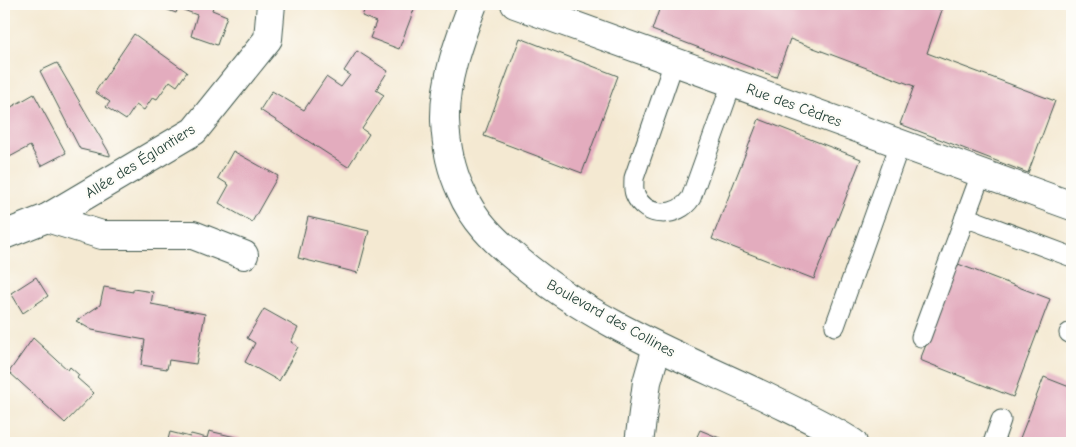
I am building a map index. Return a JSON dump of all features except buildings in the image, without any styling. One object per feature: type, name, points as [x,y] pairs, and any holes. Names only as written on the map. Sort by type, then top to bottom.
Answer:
[{"type":"street","name":"Allée des Églantiers","points":[[4,235],[47,218],[194,131],[268,39],[271,4]]},
{"type":"street","name":"Boulevard des Collines","points":[[473,4],[462,31],[453,63],[445,120],[453,170],[466,202],[487,232],[498,244],[533,272],[580,304],[657,346],[820,423],[853,443]]},
{"type":"street","name":"Rue des Cèdres","points":[[515,4],[1072,206]]},
{"type":"street","points":[[47,218],[102,235],[193,235],[244,255]]},
{"type":"street","points":[[639,443],[647,382],[657,346]]},
{"type":"lane","points":[[674,62],[634,178],[635,194],[648,209],[656,212],[669,213],[688,204],[732,83]]},
{"type":"lane","points":[[836,326],[900,144]]},
{"type":"lane","points":[[921,337],[981,174]]},
{"type":"lane","points":[[965,217],[1072,257]]},
{"type":"lane","points":[[993,443],[1001,420]]}]
